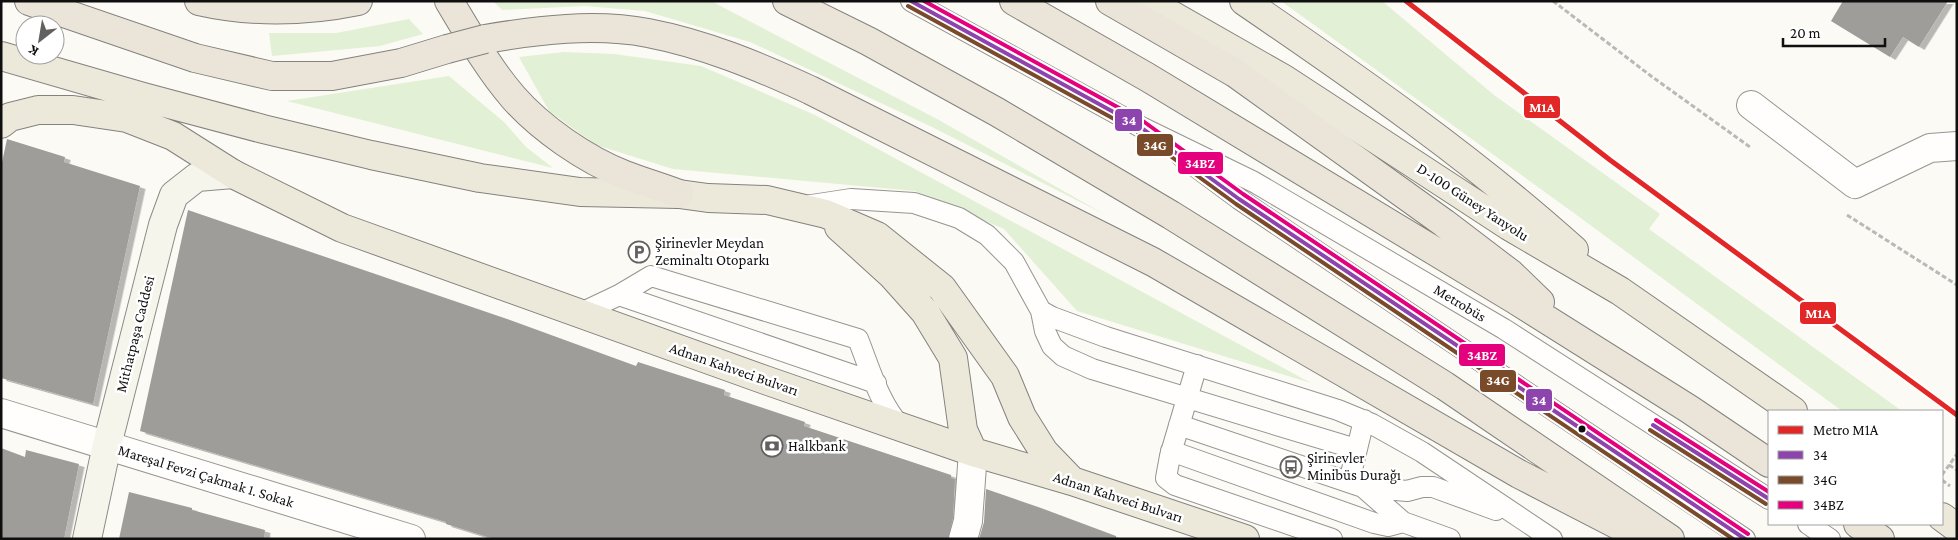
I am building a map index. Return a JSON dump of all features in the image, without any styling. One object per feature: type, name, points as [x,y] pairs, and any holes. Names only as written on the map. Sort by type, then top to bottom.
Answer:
[{"type":"highway","points":[[29,1],[195,58],[272,76],[332,76],[401,63],[485,39],[560,29],[600,29],[648,33],[703,46],[758,66],[819,94],[1153,262],[1511,470],[1645,539]]},
{"type":"highway","points":[[199,1],[219,6],[261,10],[306,10],[358,1]]},
{"type":"highway","points":[[449,1],[486,62],[514,98],[548,130],[584,154],[624,174],[679,194]]},
{"type":"highway","points":[[787,1],[868,41],[997,112],[1171,215],[1445,386],[1670,539]]},
{"type":"highway","points":[[1014,1],[1147,77],[1582,342],[1689,409],[1768,463]]},
{"type":"highway","points":[[1110,1],[1235,73],[1388,182],[1511,274],[1582,342]]},
{"type":"highway","points":[[1859,525],[1880,539]]},
{"type":"main road","name":"D-100 Güney Yanyolu","points":[[1147,1],[1284,79],[1509,226],[1620,291],[1792,410]]},
{"type":"main road","points":[[1244,1],[1418,124],[1525,206],[1620,291]]},
{"type":"main road","points":[[1,56],[143,97],[272,131],[371,155],[480,178],[580,192],[679,194],[708,198],[767,200],[826,214],[876,236],[942,288],[1005,376],[1022,417],[1044,452],[1072,481]]},
{"type":"main road","points":[[143,97],[233,174]]},
{"type":"main road","points":[[1,124],[10,118],[38,110],[73,110],[128,118],[173,136],[233,174]]},
{"type":"main road","name":"Adnan Kahveci Bulvarı","points":[[233,174],[342,228],[579,314],[973,452],[1072,481],[1245,539]]},
{"type":"main road","name":"Mithatpaşa Caddesi","points":[[87,539],[107,445],[162,225],[174,195],[198,177],[233,174]]},
{"type":"main road","points":[[826,214],[891,274],[926,312],[953,358],[964,430],[973,452]]},
{"type":"main road","points":[[1943,518],[1957,528]]},
{"type":"street","points":[[1751,105],[1855,184],[1930,148],[1957,146]]},
{"type":"street","name":"Mareşal Fevzi Çakmak 1. Sokak","points":[[1,413],[411,539]]},
{"type":"street","points":[[963,539],[968,521],[973,452]]},
{"type":"lane","name":"Metrobüs","points":[[911,1],[1139,126],[1254,182],[1504,329],[1768,498]]},
{"type":"lane","name":"Metrobüs","points":[[1139,126],[1239,199],[1745,539]]},
{"type":"lane","points":[[798,207],[852,199],[914,203],[959,218],[988,235],[1014,262],[1041,311],[1045,331],[1052,346],[1063,356],[1092,369],[1356,449]]},
{"type":"lane","points":[[579,314],[619,295],[651,276],[858,339],[891,416],[901,427]]},
{"type":"lane","points":[[619,295],[876,384]]},
{"type":"lane","points":[[1041,311],[1106,337],[1338,410],[1364,420],[1422,452],[1552,539]]},
{"type":"lane","points":[[1197,365],[1166,478],[1175,486],[1332,539]]},
{"type":"lane","points":[[1356,484],[1356,449],[1364,420]]},
{"type":"lane","points":[[1179,425],[1356,484],[1407,491],[1422,487],[1433,487],[1530,523]]},
{"type":"lane","points":[[1172,451],[1374,523],[1388,526],[1403,522]]},
{"type":"lane","points":[[1356,484],[1403,522],[1450,539]]},
{"type":"lane","points":[[1809,525],[1830,539]]},
{"type":"path","points":[[1943,474],[1957,454]]},
{"type":"path","points":[[1949,465],[1957,470]]},
{"type":"green space","points":[[493,1],[711,1],[937,119],[1104,214],[932,127],[750,42],[645,11],[585,6],[502,10]]},
{"type":"green space","points":[[1281,1],[1382,1],[1494,95],[1660,214],[1649,229],[1901,410],[1841,410],[1578,216]]},
{"type":"green space","points":[[409,19],[423,34],[380,46],[272,56],[269,33],[336,33]]},
{"type":"green space","points":[[564,52],[614,54],[701,66],[815,115],[1311,383],[1077,311],[1004,229],[915,191],[673,169],[596,145],[549,111],[519,57]]},
{"type":"green space","points":[[449,76],[504,122],[526,147],[553,168],[287,101]]},
{"type":"building","points":[[1843,1],[1948,1],[1919,47],[1903,37],[1890,57],[1831,21]]},
{"type":"building","points":[[7,139],[65,157],[64,162],[140,186],[93,404],[1,378],[1,167]]},
{"type":"building","points":[[188,210],[510,320],[636,366],[638,362],[725,390],[724,395],[805,422],[804,426],[951,475],[951,478],[955,479],[953,518],[948,539],[494,539],[446,524],[446,522],[140,431]]},
{"type":"building","points":[[1,448],[25,457],[26,450],[79,464],[64,539],[1,539]]},
{"type":"building","points":[[986,489],[1116,536],[1116,539],[979,539],[984,522]]},
{"type":"building","points":[[129,492],[192,508],[192,510],[265,530],[264,539],[119,539]]},
{"type":"metro line","name":"M1A","points":[[1406,1],[1610,160],[1957,415]]},
{"type":"transit line","name":"34","points":[[911,1],[1139,126],[1239,199],[1745,539]]},
{"type":"transit line","name":"34BZ","points":[[924,1],[1143,121],[1243,194],[1748,534]]},
{"type":"transit line","name":"34G","points":[[908,6],[1136,131],[1236,204],[1733,539]]},
{"type":"transit line","name":"34BZ","points":[[1656,420],[1768,491]]},
{"type":"transit line","name":"34","points":[[1653,425],[1768,498]]},
{"type":"transit line","name":"34G","points":[[1650,430],[1766,504]]},
{"type":"place","name":"Şirinevler Meydan Zeminaltı Otoparkı","points":[[639,252]]},
{"type":"place","name":"Halkbank","points":[[772,446]]},
{"type":"place","name":"Şirinevler Minibüs Durağı","points":[[1291,467]]}]
